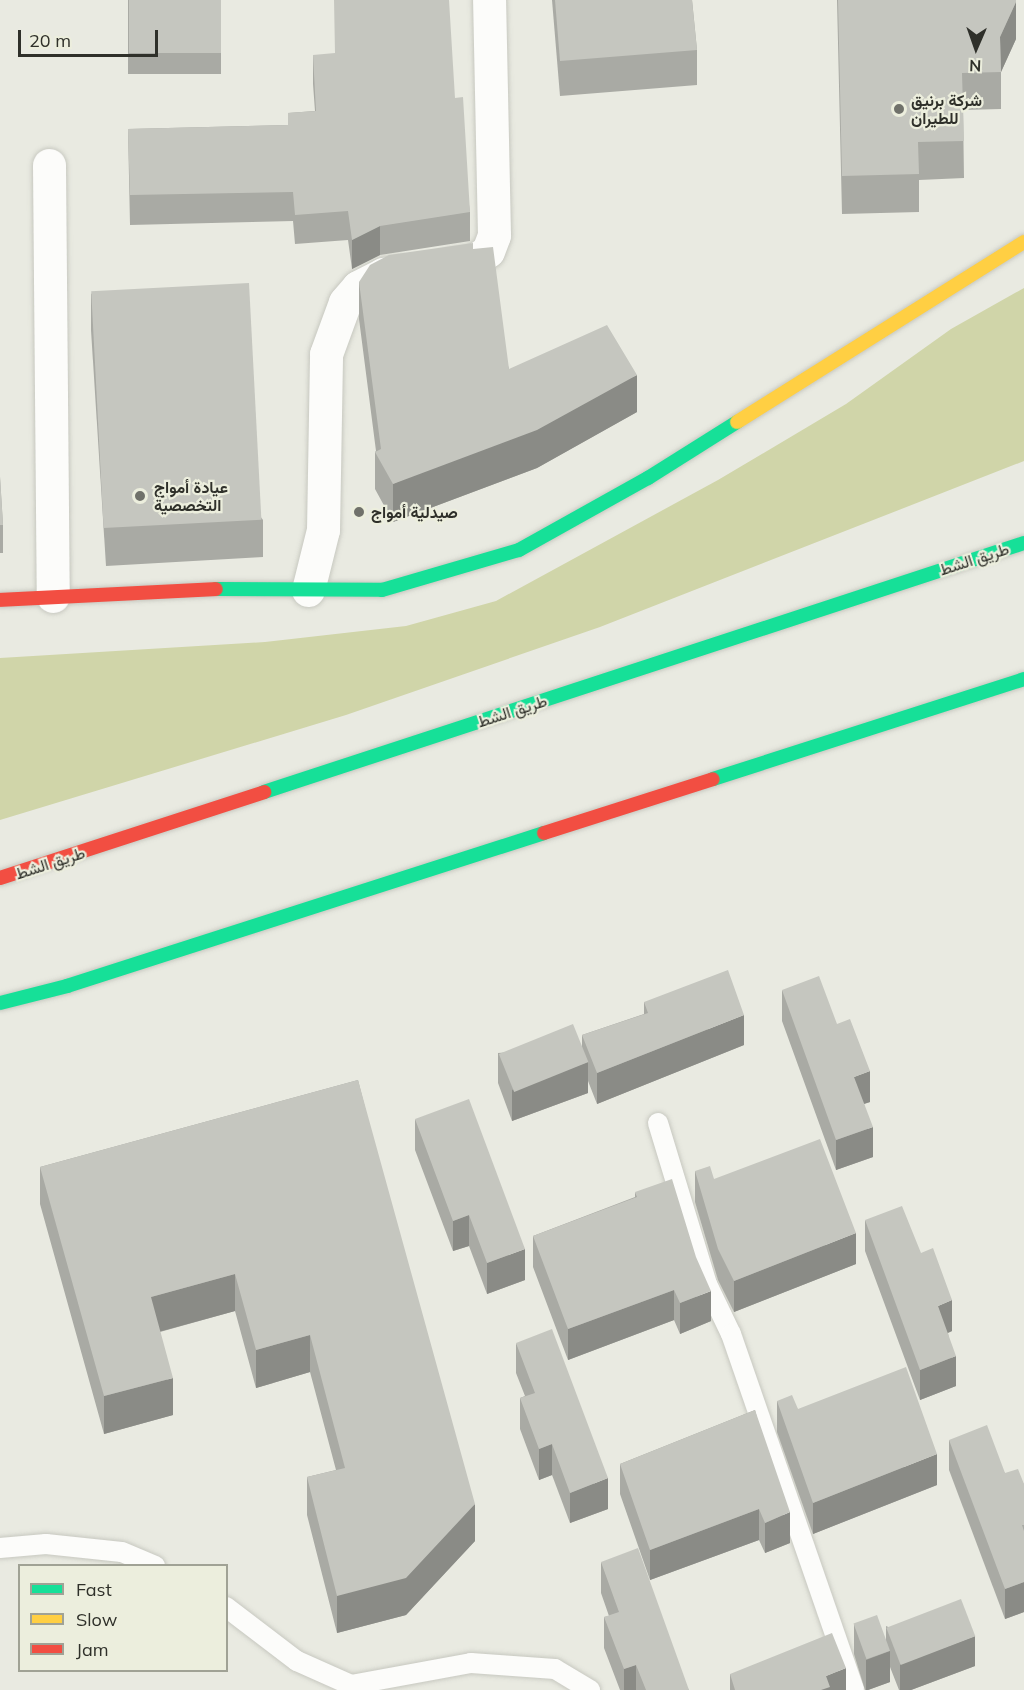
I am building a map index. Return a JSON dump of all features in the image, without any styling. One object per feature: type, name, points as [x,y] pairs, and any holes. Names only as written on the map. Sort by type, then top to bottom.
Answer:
[{"type":"main road","points":[[0,600],[163,589],[382,591],[519,550],[648,478],[1021,247]]},
{"type":"main road","name":"طريق الشط","points":[[0,878],[1024,543]]},
{"type":"main road","points":[[0,1003],[79,982],[1024,679]]},
{"type":"street","points":[[308,590],[323,530],[326,354],[345,302],[358,287],[383,274],[474,261],[488,251],[494,235],[489,0]]},
{"type":"street","points":[[49,165],[52,596]]},
{"type":"street","points":[[985,555],[1024,529]]},
{"type":"lane","points":[[658,1123],[707,1284],[731,1334],[854,1690]]},
{"type":"lane","points":[[0,1548],[46,1544],[122,1552],[150,1564]]},
{"type":"lane","points":[[228,1609],[297,1661],[351,1685],[471,1663],[555,1669],[590,1690]]},
{"type":"green space","points":[[1024,288],[1024,461],[600,627],[346,715],[0,820],[0,658],[265,642],[406,626],[496,601],[718,480],[846,404],[951,329]]},
{"type":"building","points":[[129,0],[221,0],[221,53],[129,53]]},
{"type":"building","points":[[334,0],[449,0],[455,98],[463,97],[470,212],[380,226],[352,240],[348,211],[295,215],[293,192],[130,195],[128,129],[288,125],[288,113],[316,111],[313,55],[335,53]]},
{"type":"building","points":[[555,0],[692,0],[697,50],[560,61]]},
{"type":"building","points":[[838,0],[1016,0],[1000,37],[1001,72],[962,73],[964,141],[918,142],[919,174],[842,176]]},
{"type":"building","points":[[473,243],[473,249],[493,247],[509,369],[607,325],[637,375],[537,430],[393,484],[375,452],[381,449],[359,282],[370,265],[389,255]]},
{"type":"building","points":[[249,283],[261,520],[104,528],[91,291]]},
{"type":"building","points":[[0,477],[3,525],[0,525]]},
{"type":"building","points":[[728,970],[744,1015],[597,1073],[582,1035],[648,1013],[644,1002]]},
{"type":"building","points":[[819,976],[837,1024],[850,1019],[870,1071],[854,1077],[873,1127],[836,1140],[782,990]]},
{"type":"building","points":[[573,1024],[588,1062],[514,1092],[499,1054]]},
{"type":"building","points":[[358,1080],[475,1504],[406,1578],[337,1596],[307,1477],[345,1468],[310,1335],[256,1350],[235,1274],[151,1297],[173,1378],[104,1396],[40,1167]]},
{"type":"building","points":[[469,1099],[525,1249],[487,1263],[469,1215],[453,1221],[415,1119]]},
{"type":"building","points":[[820,1139],[856,1233],[734,1281],[718,1249],[695,1171],[710,1166],[714,1179]]},
{"type":"building","points":[[672,1179],[696,1257],[711,1291],[680,1303],[674,1290],[568,1329],[533,1236],[637,1197],[635,1192]]},
{"type":"building","points":[[902,1206],[921,1253],[933,1248],[952,1300],[938,1306],[956,1356],[920,1370],[865,1220]]},
{"type":"building","points":[[552,1329],[608,1478],[570,1493],[552,1444],[539,1449],[520,1398],[535,1393],[516,1343]]},
{"type":"building","points":[[906,1367],[937,1454],[813,1503],[777,1401],[792,1395],[798,1409]]},
{"type":"building","points":[[755,1410],[790,1512],[765,1523],[759,1509],[650,1550],[620,1464]]},
{"type":"building","points":[[987,1425],[1005,1473],[1018,1469],[1024,1484],[1024,1525],[1022,1525],[1024,1582],[1005,1589],[949,1440]]},
{"type":"building","points":[[638,1548],[689,1690],[646,1690],[636,1665],[624,1669],[604,1617],[619,1612],[601,1562]]},
{"type":"building","points":[[961,1599],[975,1636],[901,1665],[886,1628]]},
{"type":"building","points":[[877,1615],[890,1651],[867,1659],[854,1624]]},
{"type":"building","points":[[832,1633],[846,1668],[826,1676],[830,1687],[821,1690],[735,1690],[730,1674]]},
{"type":"traffic: fast","points":[[216,589],[382,590],[519,550],[648,478],[737,422]]},
{"type":"traffic: fast","points":[[264,792],[1024,543]]},
{"type":"traffic: fast","points":[[713,779],[1024,679]]},
{"type":"traffic: fast","points":[[0,1003],[67,986],[544,833]]},
{"type":"traffic: slow","points":[[737,422],[1024,242]]},
{"type":"traffic: jam","points":[[0,600],[216,589]]},
{"type":"traffic: jam","points":[[544,833],[713,779]]},
{"type":"traffic: jam","points":[[0,878],[264,792]]},
{"type":"place","name":"شركة برنيق للطيران","points":[[899,109]]},
{"type":"place","name":"عيادة أمواج التخصصية","points":[[140,496]]},
{"type":"place","name":"صيدلية أمواج","points":[[359,512]]}]
